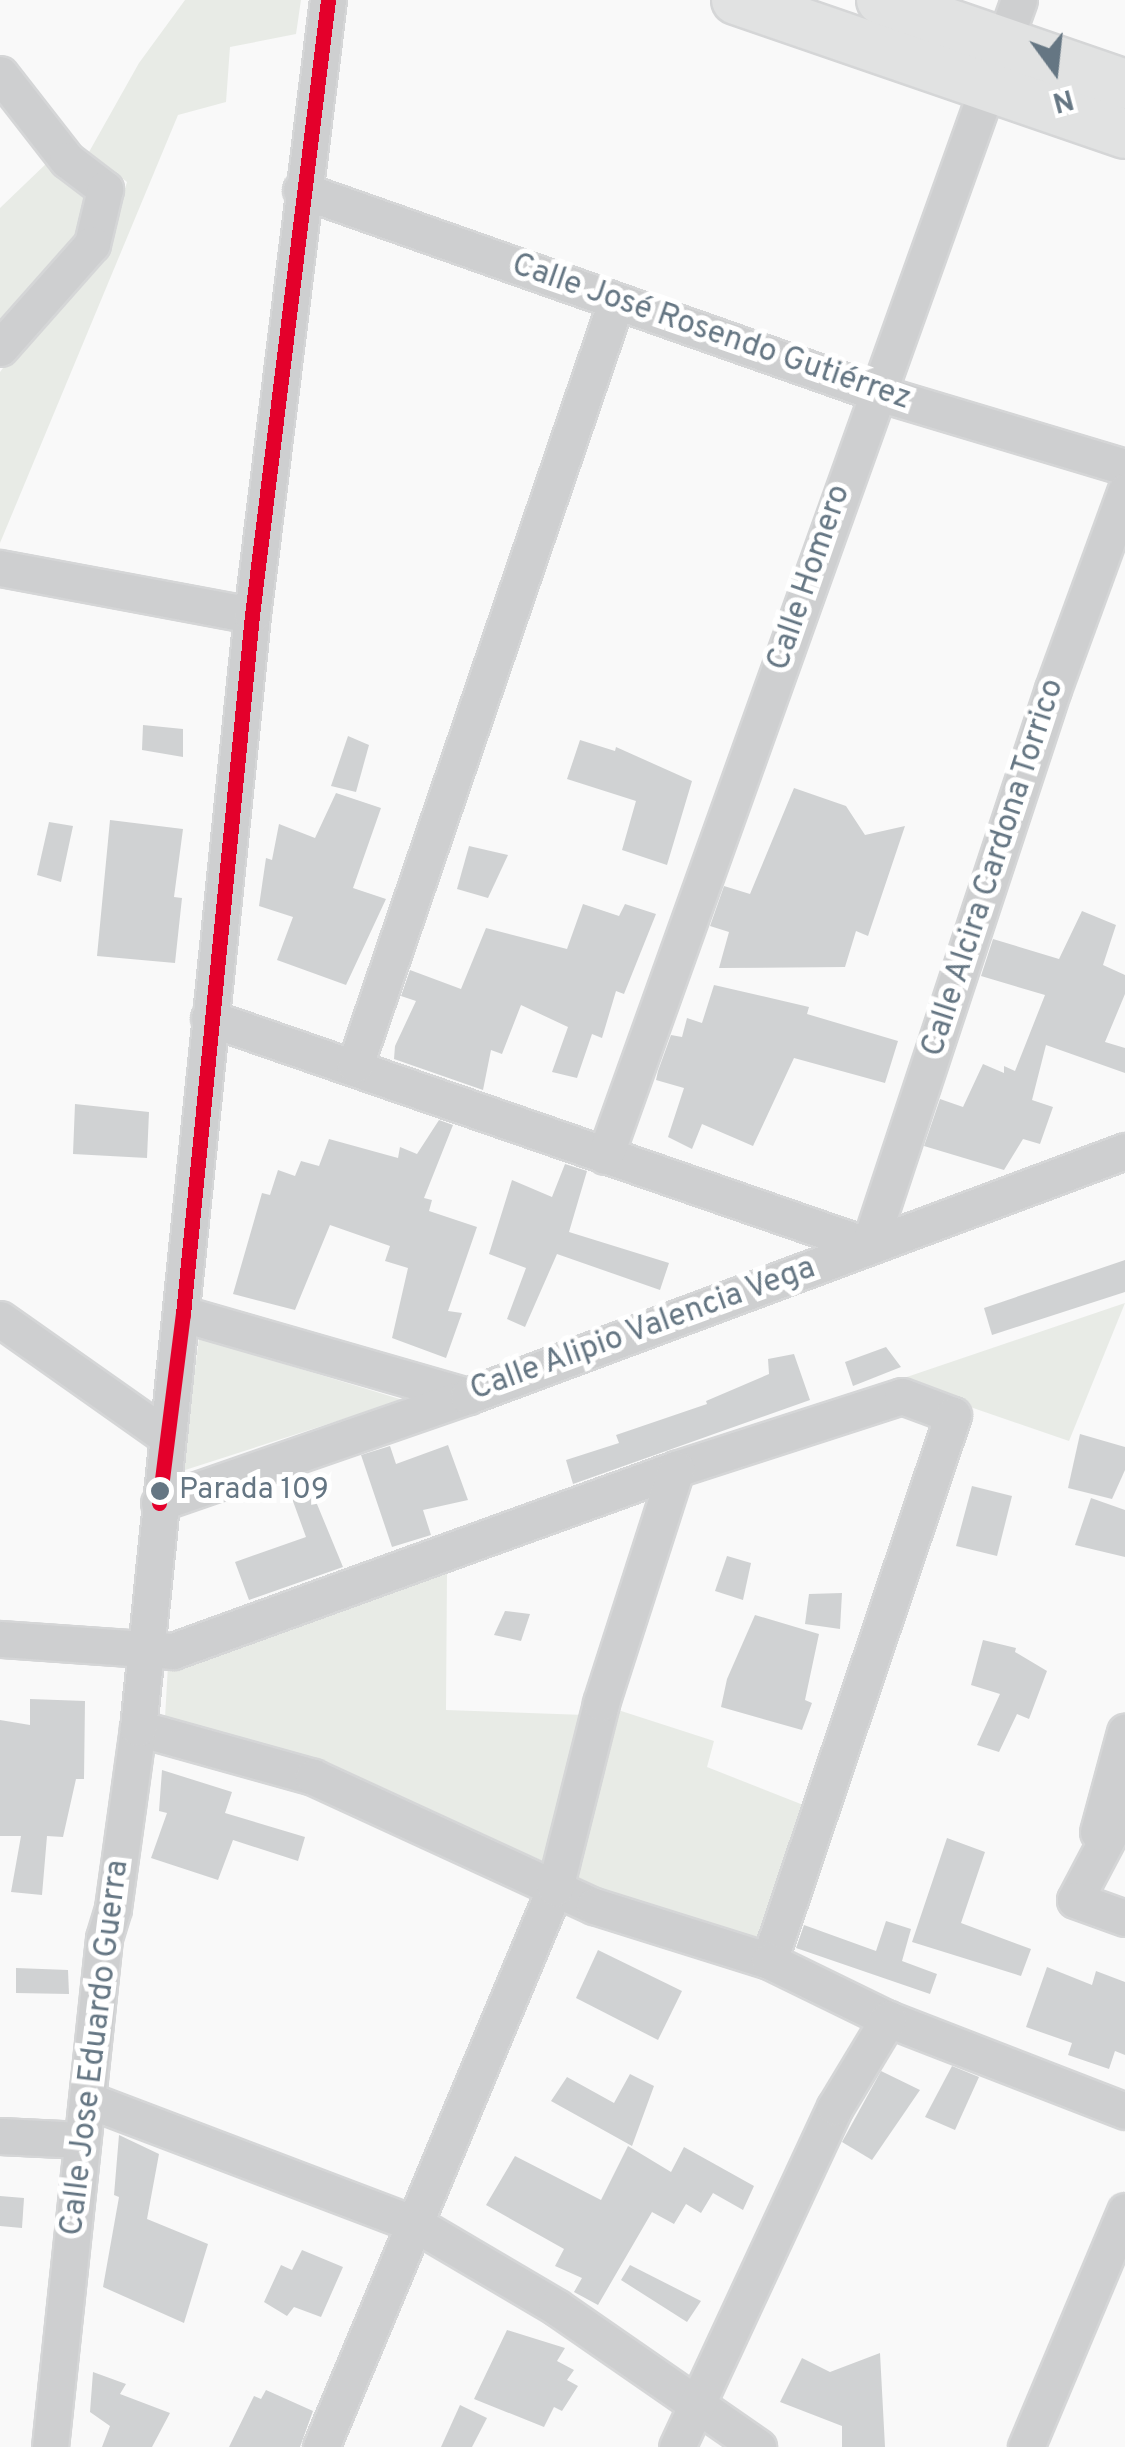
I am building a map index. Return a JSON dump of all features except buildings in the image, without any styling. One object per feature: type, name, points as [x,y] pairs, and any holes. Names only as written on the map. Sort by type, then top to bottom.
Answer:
[{"type":"main road","points":[[736,0],[996,66],[1125,84]]},
{"type":"main road","points":[[881,0],[1125,134]]},
{"type":"street","points":[[159,1503],[183,1314],[209,1018],[252,615],[301,190],[328,0]]},
{"type":"street","name":"Calle Homero","points":[[605,1156],[1019,0]]},
{"type":"street","points":[[0,74],[67,160],[106,189],[92,244],[0,348]]},
{"type":"street","name":"Calle José Rosendo Gutiérrez","points":[[301,190],[876,392],[1125,467]]},
{"type":"street","points":[[355,1064],[616,302]]},
{"type":"street","name":"Calle Alcira Cardona Torrico","points":[[869,1246],[1053,690],[1125,492]]},
{"type":"street","points":[[0,568],[252,615]]},
{"type":"street","points":[[209,1018],[355,1064],[605,1156],[869,1246]]},
{"type":"street","name":"Calle Alipio Valencia Vega","points":[[159,1503],[468,1396],[1125,1151]]},
{"type":"street","points":[[183,1314],[468,1396]]},
{"type":"street","points":[[0,1320],[167,1437]]},
{"type":"street","points":[[0,1639],[173,1651],[676,1468],[902,1396],[953,1415],[769,1962]]},
{"type":"street","points":[[321,2447],[555,1888],[602,1704],[676,1468]]},
{"type":"street","name":"Calle Jose Eduardo Guerra","points":[[50,2447],[104,1938],[113,1908],[138,1728],[159,1503]]},
{"type":"street","points":[[138,1728],[313,1777],[594,1906],[769,1962],[888,2019],[1125,2112]]},
{"type":"street","points":[[1125,1732],[1075,1900],[1125,1918]]},
{"type":"street","points":[[1088,1866],[1125,1805]]},
{"type":"street","points":[[677,2447],[835,2107],[888,2019]]},
{"type":"street","points":[[88,2100],[416,2225],[556,2307],[758,2447]]},
{"type":"street","points":[[0,2136],[82,2140]]},
{"type":"street","points":[[1026,2447],[1125,2211]]},
{"type":"shaded area","points":[[185,0],[301,0],[296,34],[230,47],[226,102],[178,115],[0,543],[0,372],[38,322],[103,260],[127,182],[89,152],[139,63]]},
{"type":"shaded area","points":[[50,160],[86,192],[79,241],[0,327],[0,208]]},
{"type":"shaded area","points":[[1125,1303],[1069,1441],[895,1381]]},
{"type":"shaded area","points":[[199,1338],[403,1400],[182,1471]]},
{"type":"shaded area","points":[[447,1572],[446,1710],[585,1715],[550,1864],[336,1773],[165,1718],[168,1665]]},
{"type":"shaded area","points":[[615,1709],[714,1741],[707,1767],[811,1808],[765,1949],[568,1877]]},
{"type":"transit line","name":"109","points":[[159,1503],[183,1314],[252,615],[328,0]]},
{"type":"place","name":"Parada 109","points":[[160,1491]]}]
